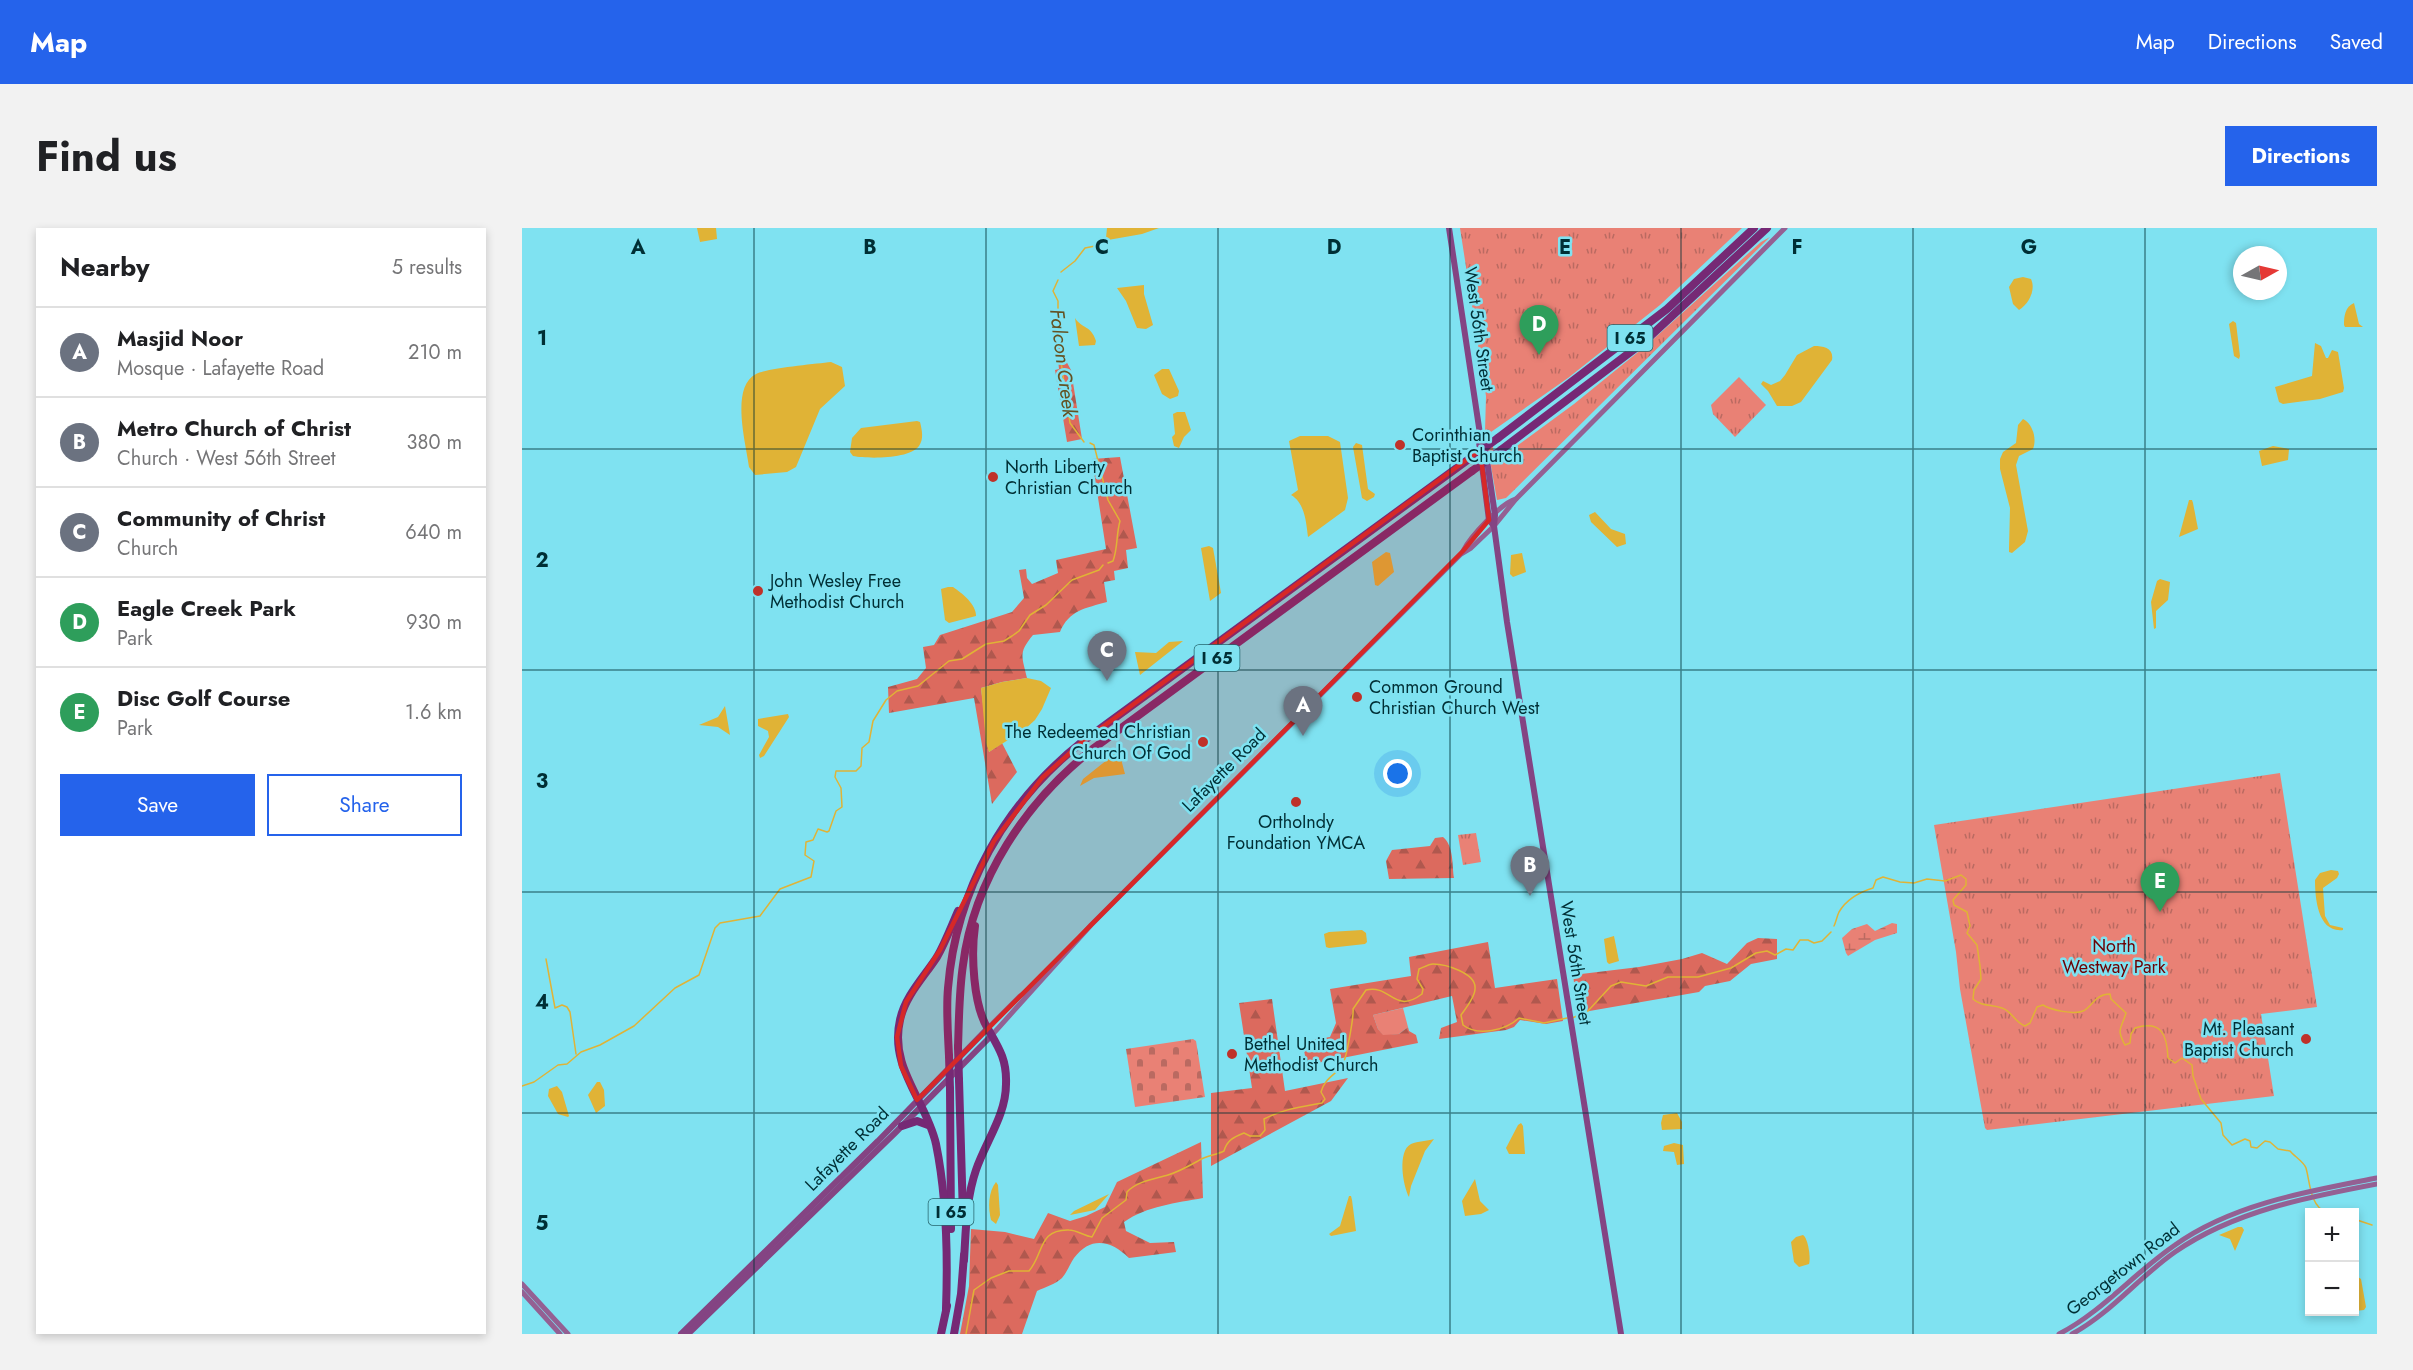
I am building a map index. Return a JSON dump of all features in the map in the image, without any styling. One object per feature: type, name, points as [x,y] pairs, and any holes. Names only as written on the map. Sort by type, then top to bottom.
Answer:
[{"type":"highway","name":"I 65","points":[[941,1334],[951,1264],[947,1006],[950,962],[959,921],[974,879],[989,848],[1017,807],[1068,753],[1498,438],[1667,309],[1754,228]]},
{"type":"highway","name":"I 65","points":[[954,1334],[964,1260],[958,1047],[960,990],[966,945],[976,910],[991,873],[1023,820],[1047,791],[1075,764],[1501,450],[1646,340],[1767,228]]},
{"type":"highway","points":[[964,1260],[966,1217],[972,1184],[981,1157],[1001,1113],[1006,1094],[1003,1056],[990,1032],[976,989],[973,957],[976,921],[991,873]]},
{"type":"highway","points":[[946,1309],[947,1232],[937,1152],[928,1125],[899,1059],[897,1037],[900,1020],[908,999],[942,948],[974,879]]},
{"type":"highway","points":[[902,1125],[917,1121],[928,1125]]},
{"type":"main road","name":"West 56th Street","points":[[1449,228],[1491,523],[1621,1334]]},
{"type":"main road","name":"Lafayette Road","points":[[681,1334],[990,1032],[1020,996],[1035,986],[1095,921],[1463,551],[1471,548],[1491,523],[1785,228]]},
{"type":"main road","name":"West 56th Street","points":[[1480,434],[1484,440],[1495,515],[1491,523]]},
{"type":"main road","name":"Lafayette Road","points":[[1495,515],[1510,501],[1516,499]]},
{"type":"main road","name":"Lafayette Road","points":[[688,1334],[902,1125],[919,1103]]},
{"type":"main road","name":"Georgetown Road","points":[[2059,1334],[2090,1316],[2157,1259],[2189,1236],[2232,1214],[2377,1178]]},
{"type":"main road","name":"Georgetown Road","points":[[2323,1193],[2377,1184]]},
{"type":"main road","name":"Georgetown Road","points":[[2072,1334],[2125,1296],[2174,1253],[2199,1237],[2251,1214],[2305,1197]]},
{"type":"main road","points":[[522,1284],[560,1334]]},
{"type":"main road","points":[[522,1292],[568,1334]]},
{"type":"highlighted area","points":[[1480,450],[1489,520],[1463,551],[917,1100],[901,1066],[897,1037],[906,1002],[940,950],[994,841],[1042,778],[1082,742]]},
{"type":"green space","points":[[1460,228],[1742,228],[1660,305],[1568,378],[1491,432],[1495,462],[1574,404],[1648,344],[1761,242],[1770,237],[1506,498],[1497,500],[1485,432],[1486,396]]},
{"type":"green space","points":[[1060,342],[1071,370],[1082,439],[1067,442],[1055,370],[1059,369],[1057,350]]},
{"type":"green space","points":[[1739,377],[1766,405],[1735,437],[1713,414],[1711,405]]},
{"type":"green space","points":[[1120,457],[1137,548],[1126,550],[1128,568],[1114,571],[1115,580],[1104,582],[1107,602],[1073,614],[1060,632],[1033,635],[1022,655],[1027,678],[981,688],[989,752],[1002,743],[1017,772],[992,804],[974,698],[889,713],[888,687],[917,679],[926,668],[923,647],[934,645],[940,635],[1012,612],[1024,598],[1019,570],[1026,569],[1027,578],[1032,584],[1058,573],[1056,560],[1106,549],[1092,459]]},
{"type":"green space","name":"North Westway Park","points":[[2280,773],[2317,1007],[2261,1014],[2274,1096],[1987,1130],[1960,989],[1956,952],[1934,825]]},
{"type":"green space","points":[[1476,833],[1481,862],[1463,865],[1458,835]]},
{"type":"green space","points":[[1443,837],[1451,850],[1454,878],[1389,879],[1386,861],[1392,850],[1430,846],[1435,838]]},
{"type":"green space","points":[[1892,923],[1897,924],[1897,933],[1875,940],[1848,956],[1842,938],[1852,929],[1867,924],[1875,931]]},
{"type":"green space","points":[[1758,938],[1777,939],[1777,959],[1751,964],[1730,981],[1705,986],[1699,992],[1578,1013],[1573,975],[1639,967],[1702,953],[1727,964],[1747,943]]},
{"type":"green space","points":[[1488,942],[1495,988],[1557,979],[1563,1021],[1546,1024],[1520,1020],[1514,1027],[1506,1030],[1439,1039],[1441,1028],[1457,1022],[1452,996],[1373,1015],[1383,1035],[1399,1034],[1408,1027],[1409,1031],[1416,1035],[1418,1043],[1307,1065],[1302,1041],[1330,1037],[1336,1023],[1330,989],[1411,976],[1409,957]]},
{"type":"green space","points":[[1272,999],[1285,1091],[1348,1078],[1331,1101],[1211,1166],[1211,1093],[1252,1088],[1239,1003]]},
{"type":"green space","points":[[1403,1008],[1408,1027],[1399,1034],[1383,1036],[1373,1015]]},
{"type":"green space","points":[[1193,1039],[1196,1041],[1205,1097],[1135,1107],[1126,1049]]},
{"type":"green space","points":[[1201,1142],[1203,1198],[1142,1212],[1124,1222],[1126,1231],[1150,1243],[1174,1242],[1176,1252],[1129,1258],[1109,1244],[1094,1243],[1074,1258],[1062,1278],[1037,1291],[1022,1334],[960,1334],[969,1286],[971,1229],[1005,1232],[1034,1239],[1048,1213],[1070,1221],[1086,1216],[1105,1207],[1117,1182]]},
{"type":"shaded area","points":[[697,228],[716,228],[717,239],[700,242]]},
{"type":"shaded area","points":[[1107,228],[1159,228],[1142,234],[1108,240],[1106,238]]},
{"type":"shaded area","points":[[2023,277],[2031,279],[2033,288],[2029,300],[2019,310],[2013,304],[2009,287],[2014,279]]},
{"type":"shaded area","points":[[1144,285],[1144,294],[1153,325],[1146,329],[1137,328],[1126,301],[1117,288]]},
{"type":"shaded area","points":[[2354,303],[2359,324],[2363,327],[2345,327],[2346,312]]},
{"type":"shaded area","points":[[1075,318],[1092,332],[1096,341],[1095,345],[1079,346]]},
{"type":"shaded area","points":[[2233,321],[2236,323],[2239,359],[2234,356],[2229,324]]},
{"type":"shaded area","points":[[2315,343],[2321,346],[2326,358],[2332,350],[2338,352],[2343,392],[2320,399],[2283,404],[2279,402],[2275,387],[2312,376]]},
{"type":"shaded area","points":[[1814,346],[1830,350],[1832,360],[1801,402],[1792,406],[1777,406],[1761,384],[1763,381],[1771,385],[1780,381],[1797,355]]},
{"type":"shaded area","points":[[831,362],[842,367],[845,386],[820,409],[796,467],[787,472],[755,475],[749,467],[743,431],[742,403],[748,381],[756,374],[771,370]]},
{"type":"shaded area","points":[[1162,369],[1169,369],[1179,391],[1178,396],[1170,399],[1162,394],[1154,375]]},
{"type":"shaded area","points":[[1185,412],[1191,430],[1184,437],[1179,448],[1174,446],[1172,437],[1175,434],[1173,414]]},
{"type":"shaded area","points":[[2023,419],[2032,428],[2035,441],[2033,449],[2019,456],[2016,465],[2028,531],[2025,542],[2012,553],[2009,552],[2010,508],[2000,469],[2000,459],[2003,452],[2016,443],[2018,425]]},
{"type":"shaded area","points":[[920,422],[922,437],[921,443],[914,450],[898,456],[878,458],[853,456],[850,452],[852,438],[861,428]]},
{"type":"shaded area","points":[[1300,436],[1328,436],[1340,442],[1348,498],[1345,510],[1308,537],[1302,508],[1296,498],[1291,495],[1298,490],[1289,441]]},
{"type":"shaded area","points":[[1356,443],[1362,445],[1368,489],[1375,494],[1367,501],[1362,498],[1353,447]]},
{"type":"shaded area","points":[[2273,446],[2289,449],[2288,460],[2262,466],[2259,451]]},
{"type":"shaded area","points":[[2189,500],[2193,503],[2198,529],[2179,537]]},
{"type":"shaded area","points":[[1595,512],[1611,529],[1625,534],[1626,544],[1617,547],[1591,522],[1589,515]]},
{"type":"shaded area","points":[[1209,546],[1213,548],[1221,593],[1210,601],[1201,548]]},
{"type":"shaded area","points":[[1386,552],[1390,553],[1394,572],[1378,586],[1375,585],[1372,562]]},
{"type":"shaded area","points":[[1522,553],[1526,572],[1513,577],[1510,574],[1511,555]]},
{"type":"shaded area","points":[[2160,579],[2170,582],[2168,600],[2156,611],[2156,628],[2154,629],[2151,602],[2157,581]]},
{"type":"shaded area","points":[[953,587],[968,599],[974,607],[976,616],[949,623],[945,620],[941,589]]},
{"type":"shaded area","points":[[1183,641],[1140,675],[1135,652],[1156,653],[1169,642]]},
{"type":"shaded area","points":[[1027,678],[1041,681],[1051,688],[1042,709],[1035,720],[1024,730],[989,752],[986,743],[981,688]]},
{"type":"shaded area","points":[[725,706],[730,735],[718,727],[699,725],[718,717]]},
{"type":"shaded area","points":[[788,714],[789,717],[764,756],[760,758],[759,755],[769,737],[768,731],[758,726],[758,719]]},
{"type":"shaded area","points":[[1117,752],[1125,774],[1094,778],[1080,786],[1083,779]]},
{"type":"shaded area","points":[[2338,871],[2339,874],[2323,888],[2325,916],[2330,925],[2343,928],[2343,930],[2328,926],[2323,921],[2317,905],[2315,880],[2320,873]]},
{"type":"shaded area","points":[[1362,930],[1366,933],[1367,942],[1365,944],[1326,947],[1324,934]]},
{"type":"shaded area","points":[[1614,936],[1619,961],[1609,964],[1604,939]]},
{"type":"shaded area","points":[[597,1082],[600,1082],[604,1090],[605,1106],[596,1113],[588,1095]]},
{"type":"shaded area","points":[[557,1086],[562,1092],[568,1117],[558,1114],[548,1096],[549,1089]]},
{"type":"shaded area","points":[[1677,1113],[1682,1122],[1682,1129],[1662,1130],[1663,1115]]},
{"type":"shaded area","points":[[1521,1123],[1525,1154],[1509,1154],[1506,1148]]},
{"type":"shaded area","points":[[1434,1139],[1425,1151],[1409,1197],[1403,1177],[1404,1154],[1411,1144]]},
{"type":"shaded area","points":[[1674,1143],[1683,1145],[1684,1164],[1677,1165],[1674,1152],[1663,1151],[1664,1146]]},
{"type":"shaded area","points":[[1475,1179],[1480,1201],[1489,1210],[1481,1214],[1465,1216],[1462,1201]]},
{"type":"shaded area","points":[[996,1182],[1000,1215],[996,1224],[991,1220],[989,1205],[991,1190]]},
{"type":"shaded area","points":[[1109,1194],[1095,1210],[1070,1215],[1074,1211]]},
{"type":"shaded area","points":[[1349,1196],[1352,1200],[1356,1231],[1331,1236],[1329,1234],[1340,1226]]},
{"type":"shaded area","points":[[2238,1227],[2244,1230],[2235,1251],[2230,1239],[2219,1235]]},
{"type":"shaded area","points":[[1803,1235],[1808,1244],[1810,1261],[1809,1264],[1799,1267],[1794,1262],[1791,1242]]},
{"type":"shaded area","points":[[2359,1278],[2366,1307],[2359,1311]]},
{"type":"waterway","name":"Falcon Creek","points":[[1061,272],[1075,261],[1085,248],[1100,245],[1102,242]]},
{"type":"waterway","name":"Falcon Creek","points":[[1058,280],[1053,291],[1058,301],[1058,318],[1063,332],[1060,355],[1070,423],[1084,442]]},
{"type":"waterway","name":"Falcon Creek","points":[[1090,443],[1094,445],[1108,500],[1120,521],[1115,556],[1113,561],[1108,563]]},
{"type":"waterway","name":"Falcon Creek","points":[[522,1086],[534,1082],[558,1065],[567,1064],[581,1052],[600,1045],[634,1026],[675,988],[699,975],[715,928],[720,923],[760,916],[780,889],[811,877],[814,861],[805,855],[806,842],[813,840],[818,829],[829,831],[836,811],[842,807],[841,788],[835,777],[836,771],[856,771],[861,766],[862,748],[869,742],[873,721],[886,700],[897,691],[918,686],[949,661],[962,659],[986,644],[1004,641],[1019,631],[1030,615],[1046,605],[1072,580],[1099,570],[1103,565]]},
{"type":"waterway","points":[[1834,926],[1845,904],[1858,894],[1873,888],[1876,880],[1883,877],[1914,883],[1927,879],[1945,881],[1961,875],[1966,879],[1966,885],[1953,900],[1954,905],[1967,912],[1970,926],[1967,933],[1977,945],[1981,979],[1974,990],[1973,999],[2005,1009],[2025,1026],[2030,1023],[2037,1007],[2043,1005],[2051,1009],[2079,1012],[2086,1009],[2097,998],[2110,994],[2111,999],[2126,1013],[2120,1032],[2125,1045],[2130,1043],[2131,1034],[2135,1028],[2151,1026],[2161,1031],[2166,1042],[2168,1058],[2175,1063],[2182,1058],[2192,1065],[2193,1076],[2201,1099],[2221,1123],[2223,1135],[2232,1145],[2245,1139],[2250,1141],[2251,1147],[2257,1148],[2265,1141],[2278,1149],[2290,1151],[2305,1166],[2311,1193],[2320,1208]]},
{"type":"waterway","points":[[1572,1018],[1587,1012],[1611,986],[1621,982],[1646,986],[1668,977],[1698,977],[1731,968],[1756,953],[1767,951],[1775,955],[1786,949],[1793,950],[1800,940],[1814,943],[1822,941],[1831,932]]},
{"type":"waterway","points":[[546,959],[555,1008],[562,1005],[570,1012],[576,1054]]},
{"type":"waterway","points":[[966,1334],[974,1290],[991,1278],[1009,1271],[1029,1271],[1043,1244],[1052,1234],[1069,1230],[1092,1237],[1102,1218],[1126,1200],[1127,1192],[1136,1185],[1176,1172],[1224,1151],[1231,1139],[1244,1133],[1250,1136],[1260,1136],[1265,1130],[1264,1119],[1292,1109],[1322,1103],[1325,1099],[1321,1092],[1322,1088],[1344,1062],[1353,1009],[1366,990],[1381,991],[1399,1000],[1413,1000],[1422,994],[1423,989],[1417,979],[1419,969],[1438,964],[1466,974],[1474,983],[1474,995],[1461,1015],[1463,1025],[1469,1029],[1476,1031],[1500,1029],[1519,1018],[1544,1023],[1567,1018]]},
{"type":"waterway","points":[[2359,1221],[2372,1225]]},
{"type":"place","name":"Eagle Creek Park","points":[[1539,355]]},
{"type":"place","name":"Corinthian Baptist Church","points":[[1400,445]]},
{"type":"place","name":"North Liberty Christian Church","points":[[993,477]]},
{"type":"place","name":"John Wesley Free Methodist Church","points":[[758,591]]},
{"type":"place","name":"Community of Christ","points":[[1107,681]]},
{"type":"place","name":"Common Ground Christian Church West","points":[[1357,697]]},
{"type":"place","name":"Masjid Noor","points":[[1303,736]]},
{"type":"place","name":"The Redeemed Christian Church Of God","points":[[1203,742]]},
{"type":"place","name":"OrthoIndy Foundation YMCA","points":[[1296,802]]},
{"type":"place","name":"Metro Church of Christ","points":[[1530,896]]},
{"type":"place","name":"Disc Golf Course","points":[[2160,912]]},
{"type":"place","name":"Mt. Pleasant Baptist Church","points":[[2306,1039]]},
{"type":"place","name":"Bethel United Methodist Church","points":[[1232,1054]]}]
